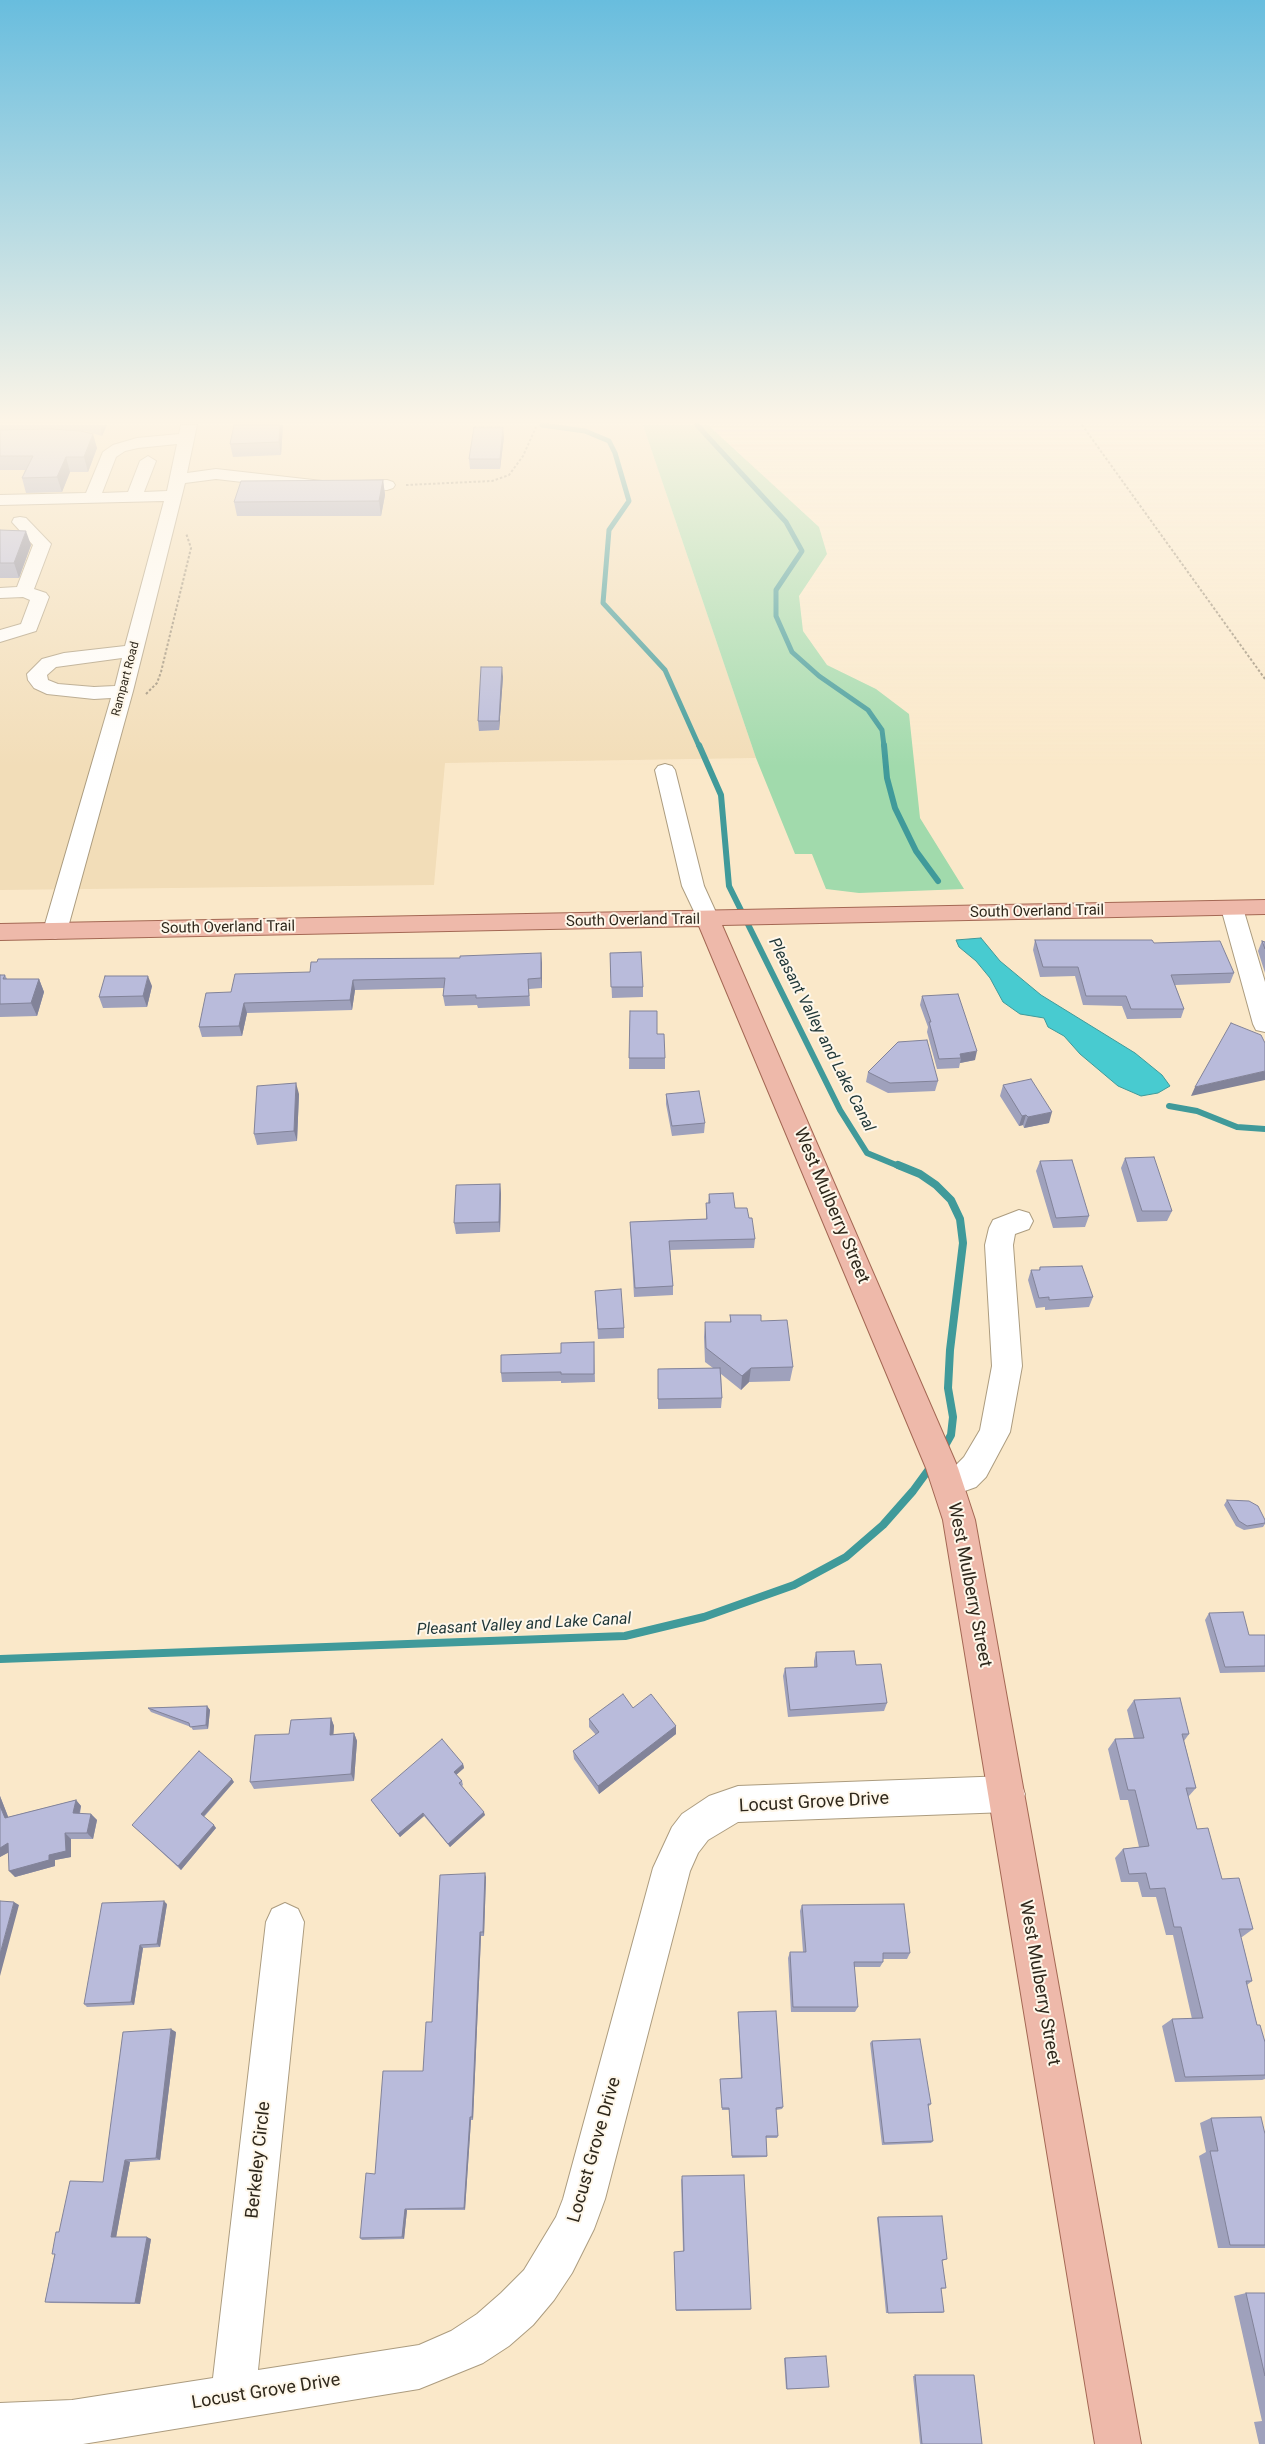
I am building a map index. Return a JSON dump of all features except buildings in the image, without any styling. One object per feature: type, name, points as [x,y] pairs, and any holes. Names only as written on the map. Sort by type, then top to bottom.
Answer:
[{"type":"main road","name":"South Overland Trail","points":[[0,932],[1265,907]]},
{"type":"main road","name":"West Mulberry Street","points":[[720,919],[945,1476],[964,1541],[1118,2444]]},
{"type":"street","points":[[24,592],[42,544],[34,539]]},
{"type":"street","name":"Rampart Road","points":[[55,931],[120,700],[163,539]]},
{"type":"street","points":[[0,593],[24,592],[40,597],[29,628],[7,636],[0,636]]},
{"type":"street","points":[[120,700],[94,693],[54,690],[41,684],[37,674],[49,663],[64,659],[133,651]]},
{"type":"street","name":"West Mulberry Street","points":[[665,770],[693,886],[720,919]]},
{"type":"street","points":[[1232,908],[1265,1024]]},
{"type":"street","points":[[945,1476],[964,1477],[975,1467],[995,1432],[1007,1366],[999,1245],[1003,1228],[1019,1221]]},
{"type":"street","name":"Locust Grove Drive","points":[[0,2426],[72,2423],[419,2367],[467,2347],[493,2330],[517,2309],[539,2285],[557,2258],[584,2199],[672,1868],[685,1840],[695,1827],[708,1816],[738,1804],[1007,1794]]},
{"type":"street","name":"Berkeley Circle","points":[[233,2398],[285,1922]]},
{"type":"path","points":[[120,700],[135,705],[157,683],[191,548],[188,539]]},
{"type":"path","points":[[1164,539],[1265,678]]},
{"type":"shaded area","points":[[0,539],[682,539],[756,758],[445,763],[434,885],[0,890]]},
{"type":"green space","points":[[682,539],[823,539],[827,554],[799,596],[803,631],[827,665],[876,689],[909,714],[920,818],[964,889],[859,893],[826,889],[812,854],[795,854],[756,758]]},
{"type":"water","points":[[981,938],[1000,961],[1041,995],[1135,1053],[1162,1075],[1170,1086],[1158,1093],[1141,1096],[1118,1086],[1080,1054],[1064,1036],[1048,1027],[1044,1018],[1020,1014],[1003,1002],[990,978],[976,961],[959,947],[956,940]]},
{"type":"waterway","name":"Pleasant Valley and Lake Canal","points":[[608,539],[603,603],[665,670],[699,746]]},
{"type":"waterway","points":[[795,539],[802,551],[776,590],[776,616],[792,652],[819,676],[868,710],[882,730],[884,746]]},
{"type":"waterway","name":"Pleasant Valley and Lake Canal","points":[[699,745],[721,795],[729,886],[840,1110],[867,1153],[901,1167]]},
{"type":"waterway","points":[[884,745],[887,778],[895,808],[916,851],[938,881]]},
{"type":"waterway","points":[[1169,1106],[1197,1111],[1237,1127],[1265,1129]]},
{"type":"waterway","name":"Pleasant Valley and Lake Canal","points":[[898,1165],[920,1174],[936,1185],[951,1200],[960,1219],[963,1243],[950,1350],[948,1388],[953,1417],[951,1435],[942,1451]]},
{"type":"waterway","name":"Pleasant Valley and Lake Canal","points":[[0,1659],[625,1636],[704,1617],[794,1585],[846,1557],[883,1525],[913,1491],[932,1465]]}]
